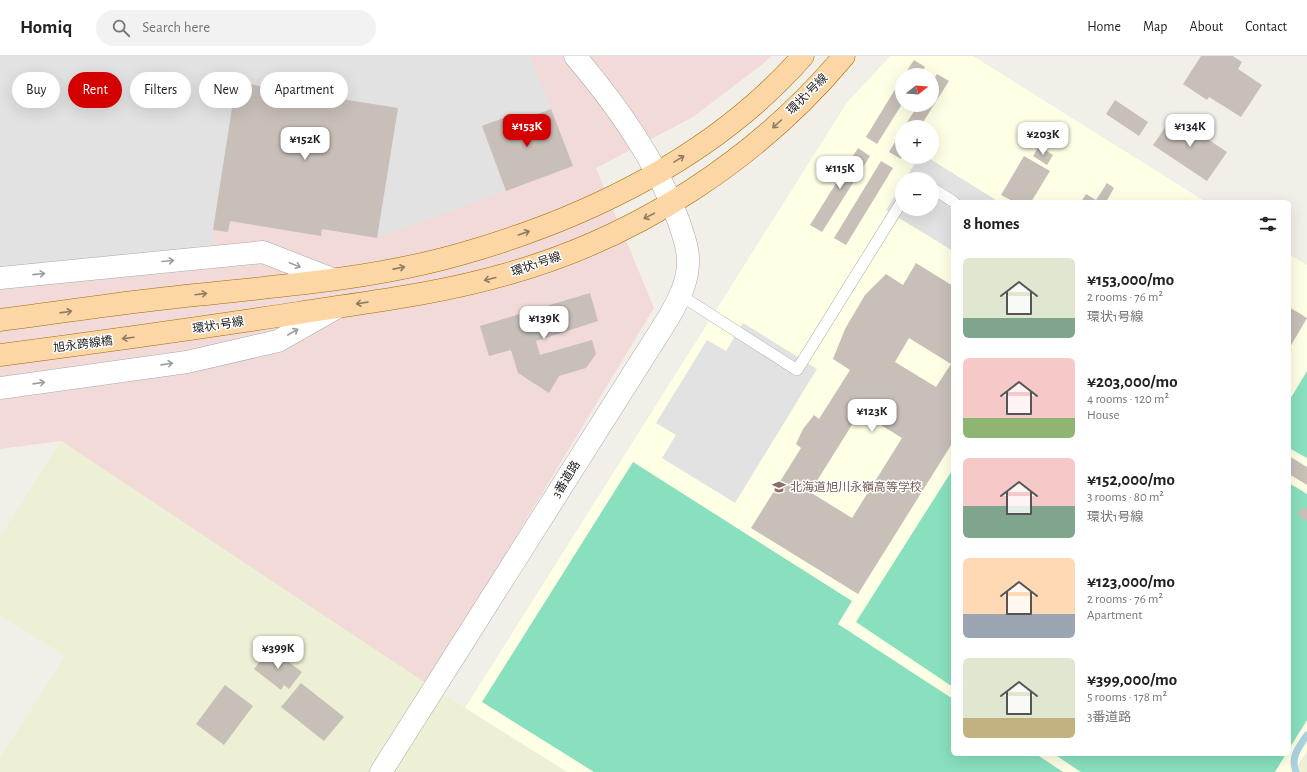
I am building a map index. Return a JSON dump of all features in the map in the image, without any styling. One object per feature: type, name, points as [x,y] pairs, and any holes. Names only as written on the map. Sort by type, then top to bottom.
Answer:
[{"type":"main road","points":[[0,320],[332,279],[402,267],[468,252],[602,203],[656,173],[698,148],[730,125],[777,84],[803,56]]},
{"type":"main road","name":"環状1号線","points":[[166,333],[429,293],[508,274],[582,248],[619,232],[672,203],[714,174],[760,138],[810,92],[844,56]]},
{"type":"main road","name":"旭永跨線橋","points":[[0,354],[166,333]]},
{"type":"street","name":"3番道路","points":[[381,772],[669,317],[686,279],[688,255],[672,203],[635,134],[605,92],[575,56]]},
{"type":"street","points":[[0,278],[263,252],[332,279]]},
{"type":"street","points":[[0,388],[187,362],[278,341],[338,306]]},
{"type":"lane","points":[[939,192],[951,200]]},
{"type":"lane","points":[[680,295],[797,370],[895,212]]},
{"type":"shaded area","points":[[0,56],[771,56],[764,63],[693,117],[596,168],[654,308],[427,684],[61,441],[0,449]]},
{"type":"shaded area","points":[[0,56],[530,56],[551,109],[517,122],[514,114],[482,126],[506,191],[377,238],[398,108],[348,100],[348,72],[260,72],[260,86],[252,85],[252,72],[199,72],[199,108],[232,108],[213,230],[215,246],[0,273]]},
{"type":"shaded area","name":"北海道旭川永嶺高等学校","points":[[890,56],[973,56],[1203,200],[951,200],[951,756],[1291,756],[1291,255],[1307,265],[1307,751],[1294,772],[567,772],[465,708],[846,104]]},
{"type":"shaded area","points":[[915,164],[938,164],[996,200],[951,200],[951,250],[896,216],[939,216],[939,172],[909,172]]},
{"type":"shaded area","points":[[895,195],[895,216],[886,210]]},
{"type":"shaded area","points":[[743,323],[817,369],[735,503],[662,458],[676,435],[656,423],[707,340],[726,351]]},
{"type":"shaded area","points":[[61,441],[427,684],[567,772],[0,772],[0,758],[65,656],[0,615],[0,537]]},
{"type":"shaded area","points":[[1307,751],[1307,772],[1294,772],[1299,764]]},
{"type":"green space","points":[[1307,371],[1307,458],[1291,449],[1291,398]]},
{"type":"green space","points":[[633,462],[852,601],[838,624],[951,698],[951,756],[1039,756],[1063,772],[594,772],[482,702]]},
{"type":"green space","points":[[951,472],[951,686],[856,622]]},
{"type":"green space","points":[[1291,484],[1307,494],[1307,720],[1291,746]]},
{"type":"green space","points":[[1057,756],[1285,756],[1275,772],[1081,772]]},
{"type":"building","points":[[1201,56],[1233,56],[1242,62],[1238,69],[1262,85],[1241,117],[1209,97],[1207,100],[1183,84]]},
{"type":"building","points":[[914,60],[925,67],[924,68],[909,68]]},
{"type":"building","points":[[939,75],[949,81],[939,97]]},
{"type":"building","points":[[252,85],[260,86],[260,108],[348,108],[348,100],[398,108],[377,238],[322,229],[321,236],[230,221],[228,232],[213,230],[232,108],[252,108]]},
{"type":"building","points":[[895,89],[895,112],[897,112],[877,144],[866,137]]},
{"type":"building","points":[[1115,100],[1148,122],[1139,136],[1106,114]]},
{"type":"building","points":[[551,109],[573,166],[506,191],[482,126],[514,114],[517,122]]},
{"type":"building","points":[[914,112],[929,112],[924,120],[908,120]]},
{"type":"building","points":[[1173,116],[1227,152],[1207,181],[1153,145]]},
{"type":"building","points":[[895,142],[895,156],[889,152]]},
{"type":"building","points":[[1039,146],[1053,155],[1047,165],[1033,156]]},
{"type":"building","points":[[858,148],[870,156],[822,232],[810,225]]},
{"type":"building","points":[[1024,156],[1050,171],[1032,200],[1010,200],[1001,195]]},
{"type":"building","points":[[881,161],[893,168],[846,245],[834,238]]},
{"type":"building","points":[[1107,183],[1114,188],[1107,200],[1096,200]]},
{"type":"building","points":[[1086,194],[1096,200],[1082,200]]},
{"type":"building","points":[[916,263],[951,285],[951,364],[951,445],[858,594],[751,528],[801,448],[796,444],[803,429],[814,415],[819,419],[850,370],[833,359],[845,329],[865,295],[886,274],[903,285]],"holes":[[[909,338],[951,364],[936,387],[895,362]],[[860,412],[902,438],[852,518],[810,492]]]},
{"type":"building","points":[[590,293],[598,321],[536,341],[540,355],[592,340],[596,354],[586,368],[559,376],[549,393],[518,373],[511,350],[489,356],[480,326]]},
{"type":"building","points":[[1291,308],[1307,318],[1291,346]]},
{"type":"building","points":[[1291,457],[1307,467],[1307,485],[1291,475]]},
{"type":"building","points":[[1302,507],[1307,510],[1307,521],[1297,515]]},
{"type":"building","points":[[270,648],[302,672],[289,689],[284,685],[281,690],[254,669]]},
{"type":"building","points":[[301,683],[344,717],[324,741],[281,707]]},
{"type":"building","points":[[225,685],[253,706],[224,745],[196,724]]},
{"type":"waterway","points":[[1296,772],[1294,767],[1296,752],[1307,735]]},
{"type":"place","name":"北海道旭川永嶺高等学校","points":[[779,487]]}]
